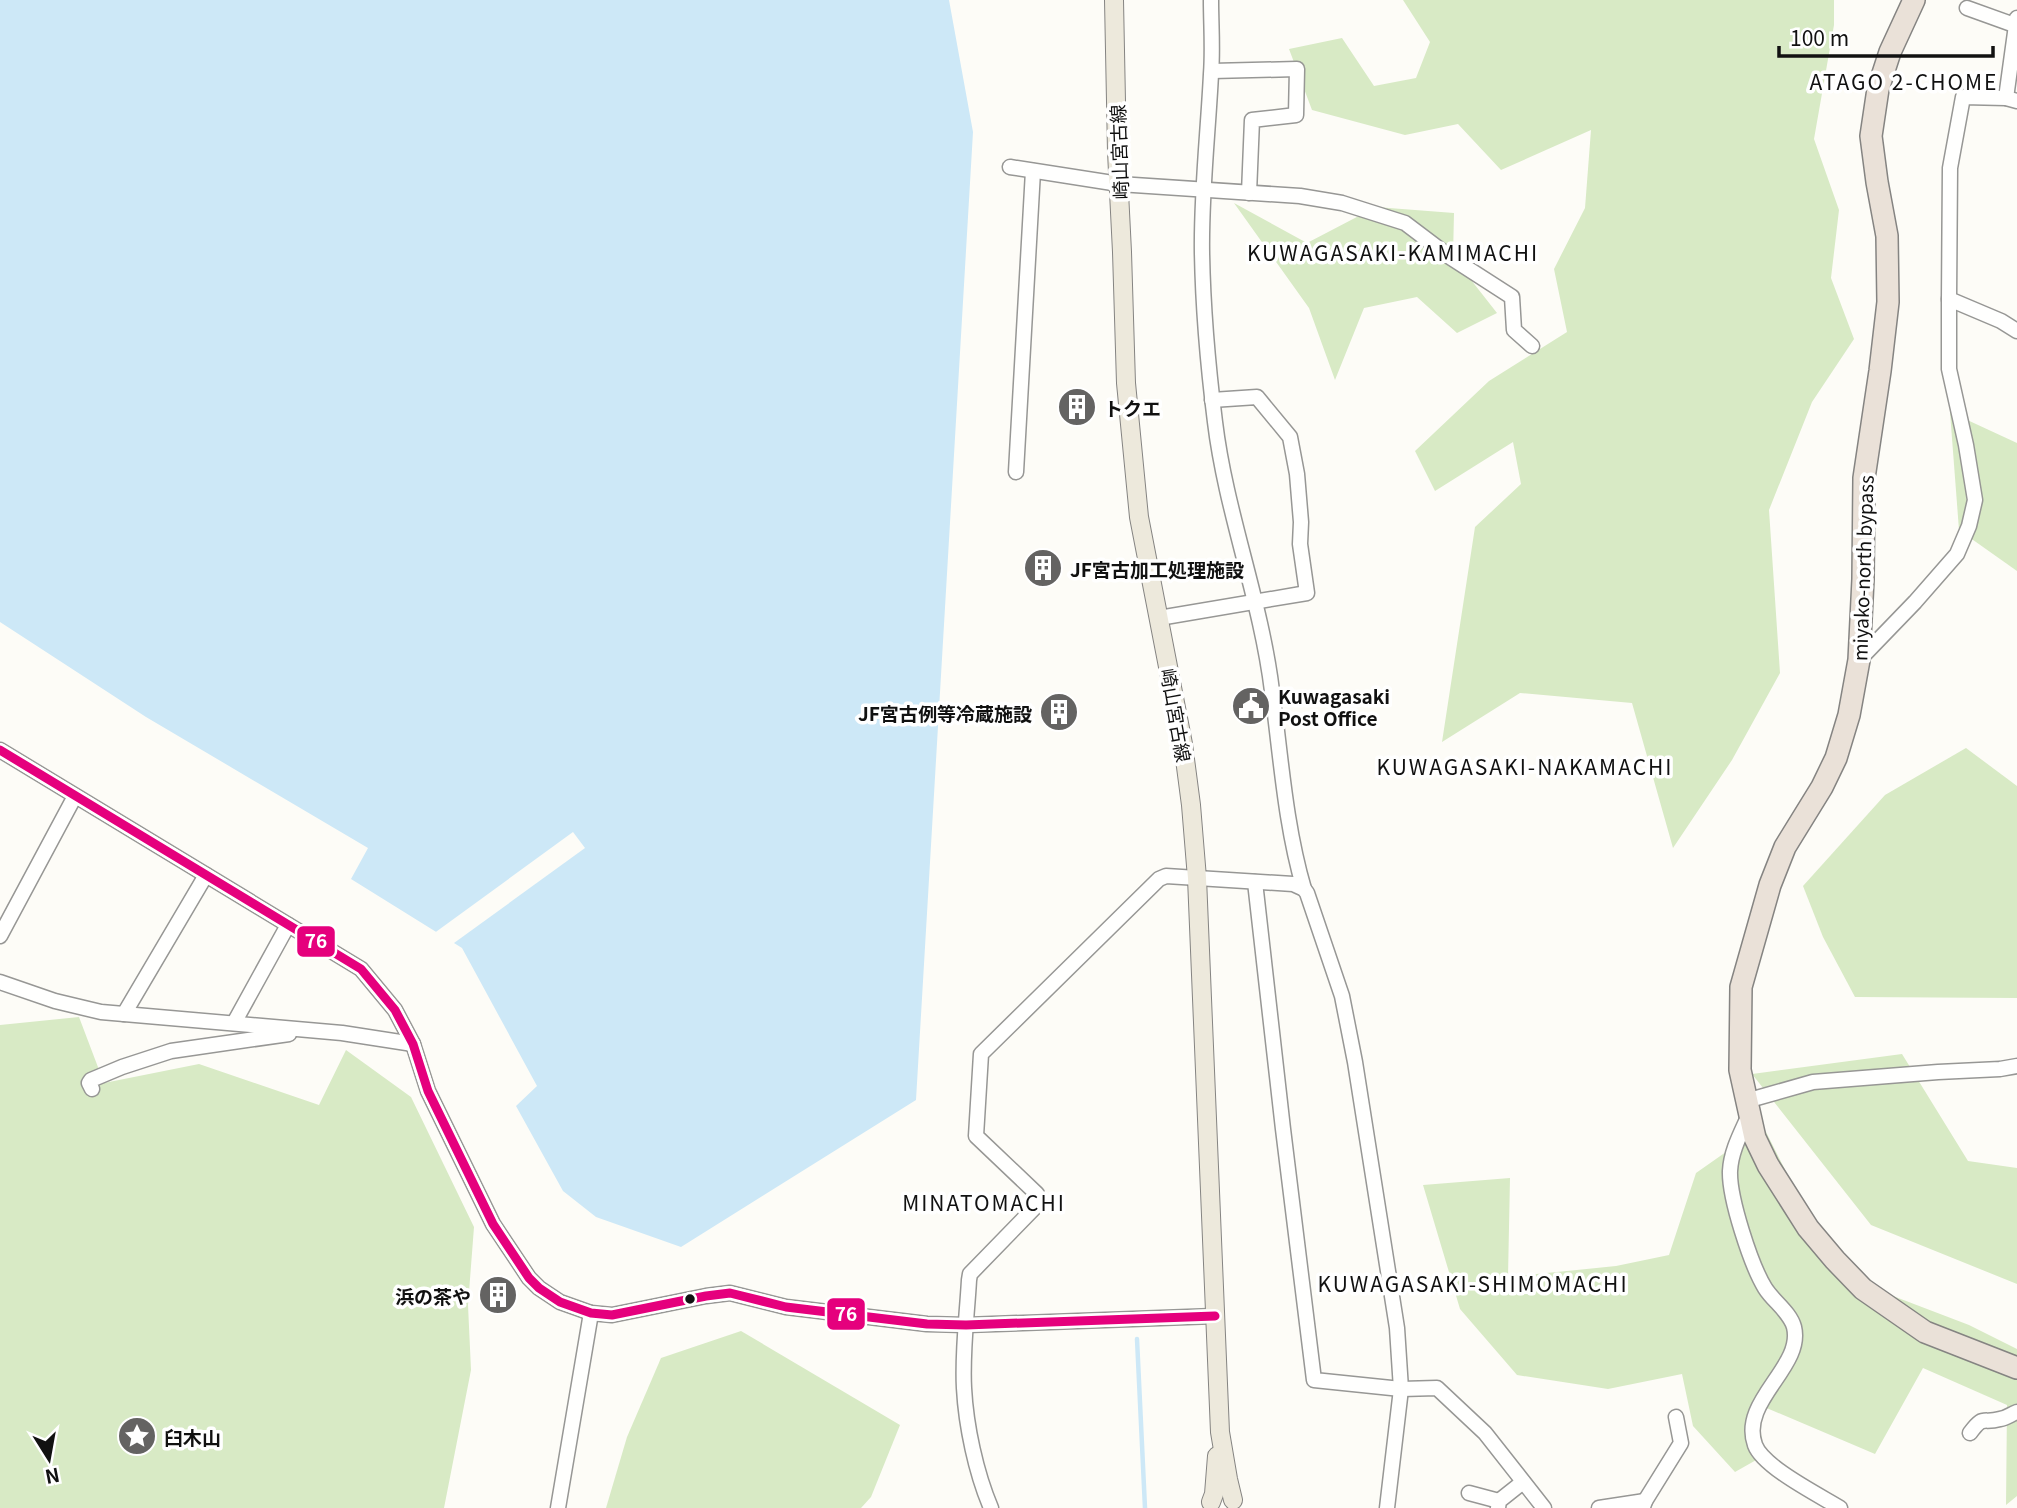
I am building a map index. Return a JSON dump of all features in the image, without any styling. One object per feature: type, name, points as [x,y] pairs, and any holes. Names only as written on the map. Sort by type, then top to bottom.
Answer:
[{"type":"highway","name":"miyako-north bypass","points":[[1914,0],[1890,52],[1878,89],[1871,136],[1887,236],[1888,302],[1864,478],[1859,660],[1849,715],[1836,758],[1786,847],[1770,885],[1741,987],[1740,1070],[1755,1138],[1768,1165],[1808,1228],[1835,1261],[1863,1289],[1926,1332],[2017,1368]]},
{"type":"main road","name":"崎山宮古線","points":[[1114,0],[1117,152],[1129,410],[1139,517],[1183,744],[1191,805],[1197,878],[1220,1432],[1228,1479],[1238,1504]]},
{"type":"main road","name":"崎山宮古線","points":[[1208,1505],[1214,1494],[1220,1432]]},
{"type":"main road","name":"崎山宮古線","points":[[1208,1505],[1222,1498],[1238,1504]]},
{"type":"street","points":[[1211,0],[1212,71],[1202,251],[1204,314],[1212,400],[1229,501],[1255,603],[1272,690],[1284,799],[1292,842],[1304,889],[1334,967],[1353,1050],[1394,1306],[1400,1350],[1401,1389],[1387,1508]]},
{"type":"street","points":[[1859,660],[1915,603],[1957,554],[1969,526],[1975,500],[1949,369],[1950,168],[1963,96],[2012,100],[2017,23],[1967,8]]},
{"type":"street","points":[[1212,71],[1297,69],[1296,115],[1252,120],[1249,193]]},
{"type":"street","points":[[1010,167],[1119,184],[1300,196],[1342,203],[1405,223],[1450,257],[1512,297],[1514,330],[1532,346]]},
{"type":"street","points":[[1016,472],[1033,171]]},
{"type":"street","points":[[1949,299],[2001,321],[2017,331]]},
{"type":"street","points":[[1159,618],[1307,593],[1300,544],[1297,474],[1290,437],[1258,397],[1212,400]]},
{"type":"street","points":[[0,750],[360,969],[395,1010],[413,1044],[428,1091],[494,1224],[529,1278],[560,1302],[591,1313],[611,1315],[730,1293],[786,1307],[927,1324],[966,1325],[1214,1316]]},
{"type":"street","points":[[0,936],[75,796]]},
{"type":"street","points":[[124,1014],[206,875]]},
{"type":"street","points":[[991,1508],[978,1471],[966,1413],[964,1387],[970,1274],[1038,1204],[1037,1195],[976,1136],[981,1054],[1159,879],[1166,876],[1293,884],[1304,889]]},
{"type":"street","points":[[1255,882],[1314,1380],[1401,1389],[1437,1388],[1485,1433],[1544,1508]]},
{"type":"street","points":[[234,1024],[288,925]]},
{"type":"street","points":[[0,982],[54,1002],[101,1012],[342,1033],[413,1044]]},
{"type":"street","points":[[92,1089],[89,1083],[91,1080],[171,1051],[311,1031]]},
{"type":"street","points":[[1840,1508],[1769,1464],[1759,1452],[1752,1432],[1763,1399],[1788,1359],[1794,1345],[1794,1335],[1791,1321],[1763,1286],[1741,1226],[1733,1193],[1730,1172],[1747,1108],[1813,1082],[2017,1066]]},
{"type":"street","points":[[558,1508],[591,1313]]},
{"type":"street","points":[[1970,1433],[1980,1421],[1998,1420],[2017,1412]]},
{"type":"street","points":[[1599,1508],[1644,1504],[1681,1443],[1676,1417]]},
{"type":"street","points":[[1469,1493],[1498,1505],[1523,1482]]},
{"type":"green space","points":[[1403,0],[1834,0],[1834,25],[1814,139],[1839,210],[1831,278],[1854,339],[1812,402],[1769,510],[1780,673],[1732,760],[1673,848],[1632,703],[1520,693],[1442,742],[1475,527],[1521,484],[1513,442],[1435,491],[1415,451],[1489,381],[1567,332],[1554,269],[1585,208],[1591,130],[1501,170],[1458,124],[1405,135],[1312,110],[1289,49],[1342,38],[1374,86],[1416,78],[1430,42]]},
{"type":"green space","points":[[1234,203],[1307,243],[1376,207],[1454,213],[1453,257],[1497,313],[1457,333],[1417,297],[1364,308],[1335,380],[1309,308]]},
{"type":"green space","points":[[1950,412],[2017,443],[2017,571],[1959,530]]},
{"type":"green space","points":[[1966,748],[2017,786],[2017,998],[1855,997],[1823,937],[1803,886],[1885,795]]},
{"type":"green space","points":[[79,1017],[104,1083],[199,1064],[319,1105],[346,1050],[411,1097],[474,1227],[468,1305],[471,1370],[444,1508],[0,1508],[0,1025]]},
{"type":"green space","points":[[1902,1054],[1968,1161],[2017,1168],[2017,1284],[1871,1225],[1752,1074]]},
{"type":"green space","points":[[1763,1126],[1838,1275],[1969,1325],[2017,1349],[2017,1496],[2006,1505],[2007,1405],[1923,1368],[1875,1454],[1755,1403],[1765,1455],[1735,1472],[1693,1426],[1682,1374],[1608,1389],[1517,1375],[1460,1309],[1423,1185],[1510,1178],[1508,1277],[1616,1266],[1669,1255],[1696,1173]]},
{"type":"green space","points":[[741,1331],[900,1425],[871,1497],[861,1508],[606,1508],[627,1437],[661,1358]]},
{"type":"water","points":[[0,0],[949,0],[973,132],[916,1100],[681,1247],[596,1217],[563,1191],[516,1106],[537,1086],[462,948],[351,879],[368,848],[146,717],[0,622]]},
{"type":"pier","points":[[573,832],[585,848],[451,945],[433,934]]},
{"type":"waterway","points":[[1137,1339],[1145,1508]]},
{"type":"transit line","name":"76","points":[[0,750],[361,969],[395,1010],[413,1044],[428,1091],[493,1224],[529,1278],[560,1302],[591,1313],[612,1315],[730,1293],[786,1307],[927,1324],[966,1325],[1215,1316]]},
{"type":"place","name":"トクエ","points":[[1077,407]]},
{"type":"place","name":"JF宮古加工処理施設","points":[[1043,568]]},
{"type":"place","name":"Kuwagasaki Post Office","points":[[1251,706]]},
{"type":"place","name":"JF宮古例等冷蔵施設","points":[[1059,712]]},
{"type":"place","name":"浜の茶や","points":[[498,1295]]},
{"type":"place","name":"臼木山","points":[[137,1436]]},
{"type":"district","name":"ATAGO 2-CHOME","points":[[1904,81]]},
{"type":"district","name":"KUWAGASAKI-KAMIMACHI","points":[[1393,252]]},
{"type":"district","name":"KUWAGASAKI-NAKAMACHI","points":[[1525,766]]},
{"type":"district","name":"MINATOMACHI","points":[[984,1202]]},
{"type":"district","name":"KUWAGASAKI-SHIMOMACHI","points":[[1473,1283]]}]
